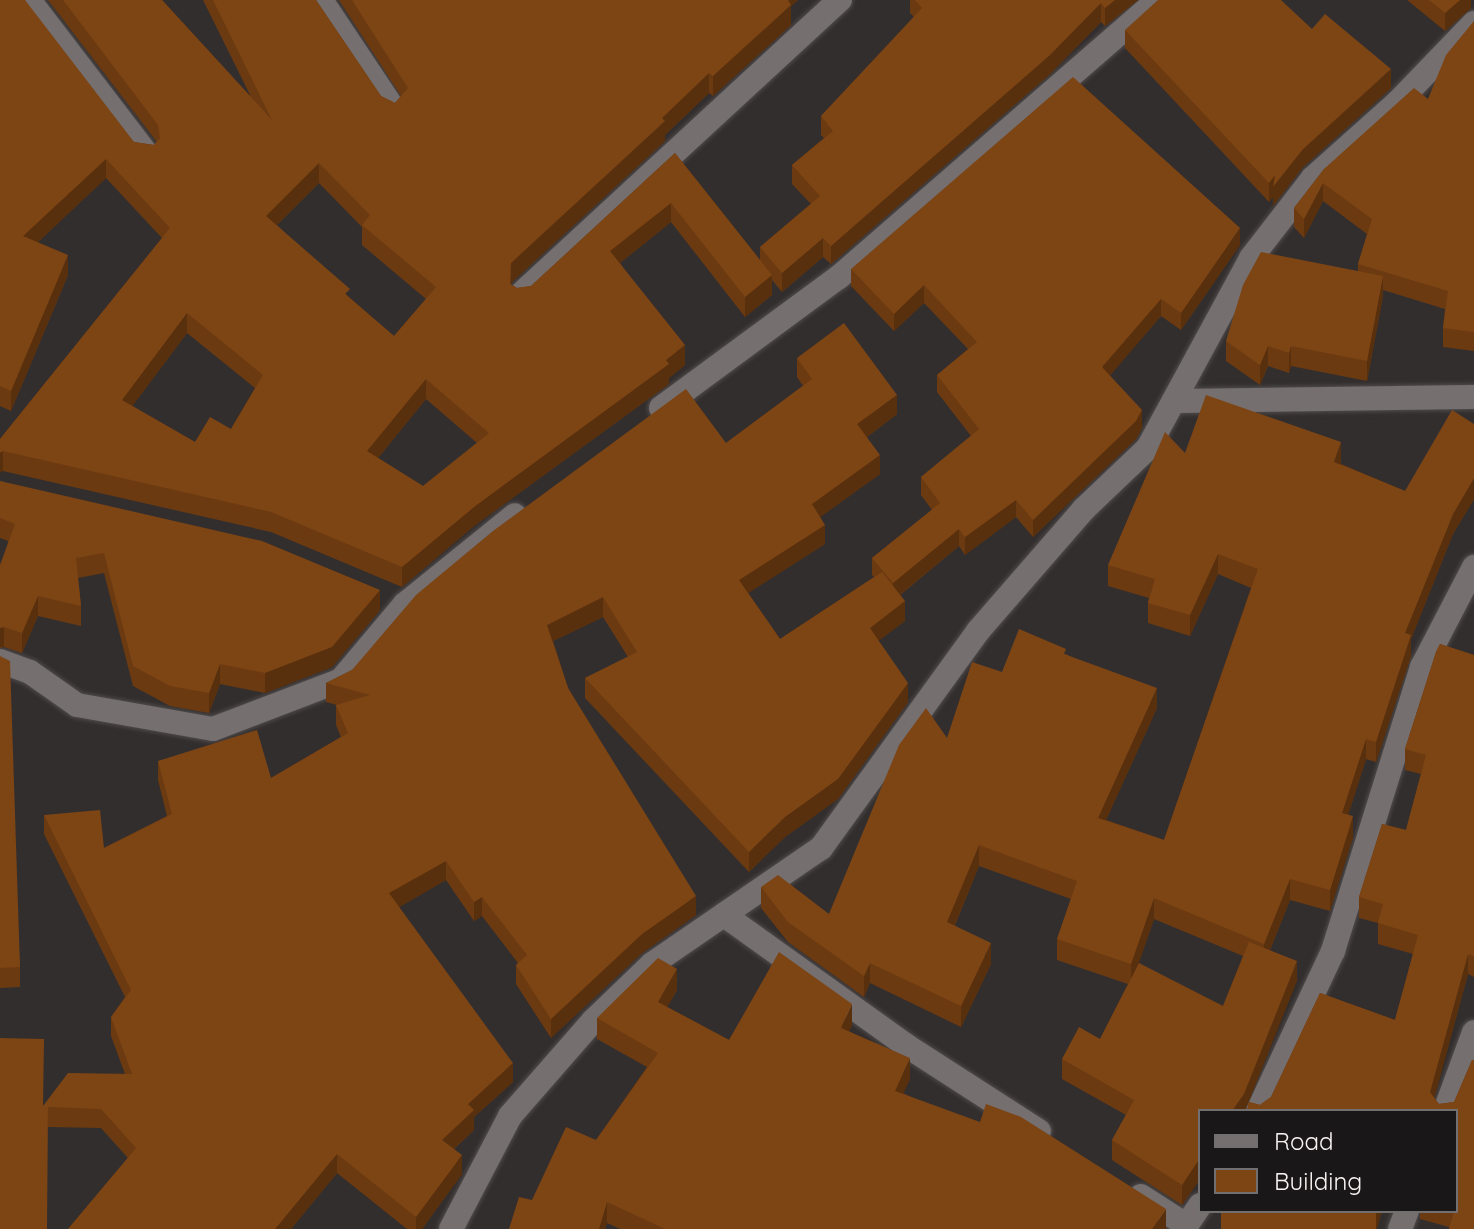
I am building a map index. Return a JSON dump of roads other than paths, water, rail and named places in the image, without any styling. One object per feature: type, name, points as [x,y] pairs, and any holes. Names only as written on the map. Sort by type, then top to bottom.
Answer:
[{"type":"street","points":[[29,0],[146,153]]},
{"type":"street","points":[[321,0],[393,108]]},
{"type":"street","points":[[521,294],[840,0]]},
{"type":"street","points":[[636,426],[839,277],[1158,0]]},
{"type":"street","points":[[451,1229],[510,1116],[652,964],[821,848],[978,631],[1084,509],[1148,448],[1251,258],[1313,178],[1398,102],[1474,23]]},
{"type":"street","points":[[1174,401],[1474,397]]},
{"type":"street","points":[[0,661],[30,672],[77,705],[213,729],[341,680],[405,604],[535,500]]},
{"type":"street","points":[[1259,1109],[1333,951],[1422,667],[1474,567]]},
{"type":"street","points":[[377,593],[405,604]]},
{"type":"street","points":[[724,915],[907,1046],[1066,1149]]},
{"type":"street","points":[[1446,1109],[1474,1032]]},
{"type":"street","points":[[1119,1183],[1185,1227],[1198,1208]]}]
